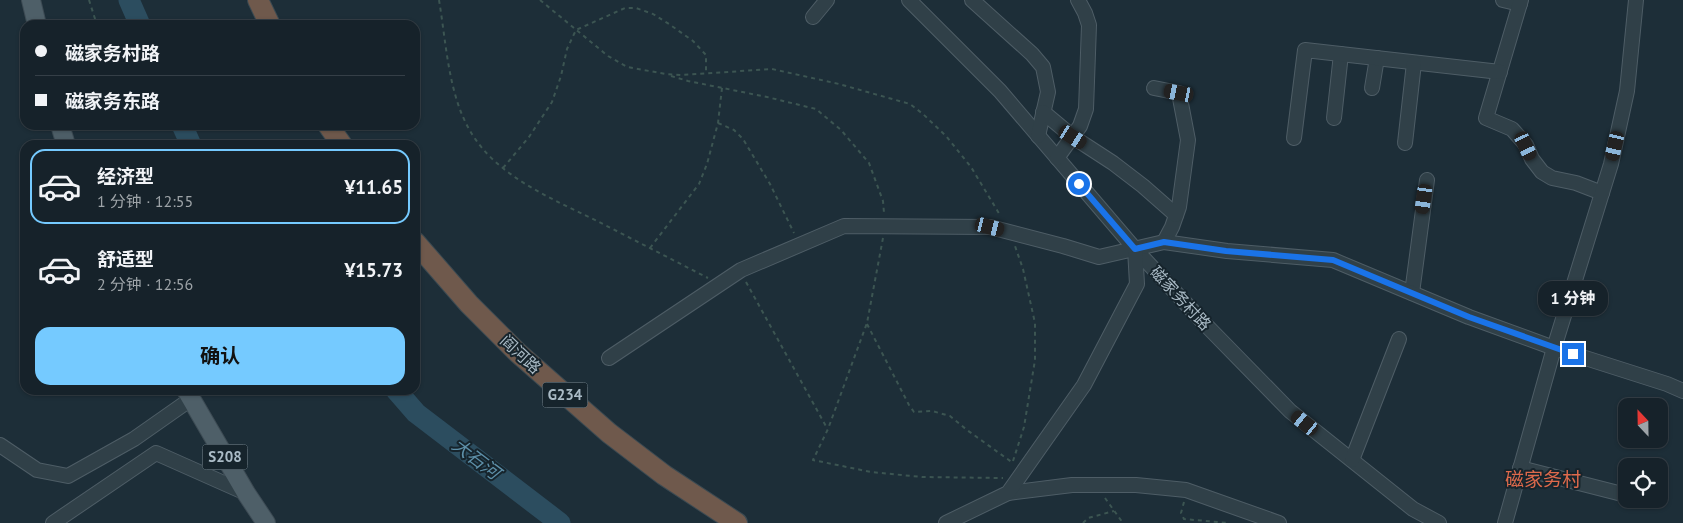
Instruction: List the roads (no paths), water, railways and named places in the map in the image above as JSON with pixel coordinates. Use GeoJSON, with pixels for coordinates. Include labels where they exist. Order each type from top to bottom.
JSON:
{"type":"FeatureCollection","features":[{"type":"Feature","properties":{"kind":"highway"},"geometry":{"type":"LineString","coordinates":[[258,0],[268,20]]}},
{"type":"Feature","properties":{"kind":"highway","name":"阎河路"},"geometry":{"type":"LineString","coordinates":[[420,248],[469,304],[518,353],[602,427],[664,475],[737,523]]}},
{"type":"Feature","properties":{"kind":"main road"},"geometry":{"type":"LineString","coordinates":[[31,0],[36,20]]}},
{"type":"Feature","properties":{"kind":"main road","name":"S208"},"geometry":{"type":"LineString","coordinates":[[188,395],[266,523]]}},
{"type":"Feature","properties":{"kind":"street"},"geometry":{"type":"LineString","coordinates":[[813,17],[827,0]]}},
{"type":"Feature","properties":{"kind":"street","name":"磁家务村路"},"geometry":{"type":"LineString","coordinates":[[909,0],[1000,91],[1135,249],[1202,322],[1290,411],[1413,509],[1439,523]]}},
{"type":"Feature","properties":{"kind":"street"},"geometry":{"type":"LineString","coordinates":[[972,0],[1032,54],[1043,67],[1048,92],[1038,136]]}},
{"type":"Feature","properties":{"kind":"street"},"geometry":{"type":"LineString","coordinates":[[1057,158],[1080,126],[1086,109],[1089,25],[1078,0]]}},
{"type":"Feature","properties":{"kind":"street"},"geometry":{"type":"LineString","coordinates":[[1503,0],[1520,2],[1486,118],[1512,129],[1526,146],[1542,172],[1552,178],[1576,183],[1602,193]]}},
{"type":"Feature","properties":{"kind":"street"},"geometry":{"type":"LineString","coordinates":[[1505,523],[1554,348],[1611,164],[1627,91],[1633,15],[1636,0]]}},
{"type":"Feature","properties":{"kind":"street"},"geometry":{"type":"LineString","coordinates":[[1294,138],[1305,50],[1500,72]]}},
{"type":"Feature","properties":{"kind":"street"},"geometry":{"type":"LineString","coordinates":[[1334,118],[1341,54]]}},
{"type":"Feature","properties":{"kind":"street"},"geometry":{"type":"LineString","coordinates":[[1372,88],[1377,58]]}},
{"type":"Feature","properties":{"kind":"street"},"geometry":{"type":"LineString","coordinates":[[1405,143],[1414,63]]}},
{"type":"Feature","properties":{"kind":"street"},"geometry":{"type":"LineString","coordinates":[[1154,88],[1179,93],[1188,140],[1178,207],[1172,227],[1164,242]]}},
{"type":"Feature","properties":{"kind":"street"},"geometry":{"type":"LineString","coordinates":[[1043,112],[1073,137],[1114,163],[1176,215]]}},
{"type":"Feature","properties":{"kind":"street"},"geometry":{"type":"LineString","coordinates":[[1412,293],[1427,180]]}},
{"type":"Feature","properties":{"kind":"street"},"geometry":{"type":"LineString","coordinates":[[609,358],[741,270],[844,226],[990,227],[1099,257],[1164,242],[1226,251],[1333,260],[1469,317],[1554,348],[1667,384],[1683,391]]}},
{"type":"Feature","properties":{"kind":"street"},"geometry":{"type":"LineString","coordinates":[[1008,493],[1084,385],[1137,284],[1135,249]]}},
{"type":"Feature","properties":{"kind":"street"},"geometry":{"type":"LineString","coordinates":[[1352,460],[1399,339]]}},
{"type":"Feature","properties":{"kind":"street"},"geometry":{"type":"LineString","coordinates":[[0,445],[37,470],[68,476],[134,439],[188,395]]}},
{"type":"Feature","properties":{"kind":"street"},"geometry":{"type":"LineString","coordinates":[[0,433],[12,454]]}},
{"type":"Feature","properties":{"kind":"street"},"geometry":{"type":"LineString","coordinates":[[53,523],[156,454],[246,493]]}},
{"type":"Feature","properties":{"kind":"street"},"geometry":{"type":"LineString","coordinates":[[1520,468],[1618,494]]}},
{"type":"Feature","properties":{"kind":"street"},"geometry":{"type":"LineString","coordinates":[[946,523],[1008,493],[1072,485],[1136,485],[1186,490],[1279,523]]}},
{"type":"Feature","properties":{"kind":"waterway","name":"大石河"},"geometry":{"type":"LineString","coordinates":[[129,0],[138,20]]}},
{"type":"Feature","properties":{"kind":"waterway","name":"大石河"},"geometry":{"type":"LineString","coordinates":[[184,130],[189,140]]}},
{"type":"Feature","properties":{"kind":"waterway","name":"大石河"},"geometry":{"type":"LineString","coordinates":[[400,395],[416,413],[560,523]]}},
{"type":"Feature","properties":{"kind":"district","name":"磁家务村"},"geometry":{"type":"Point","coordinates":[1543,479]}}]}
